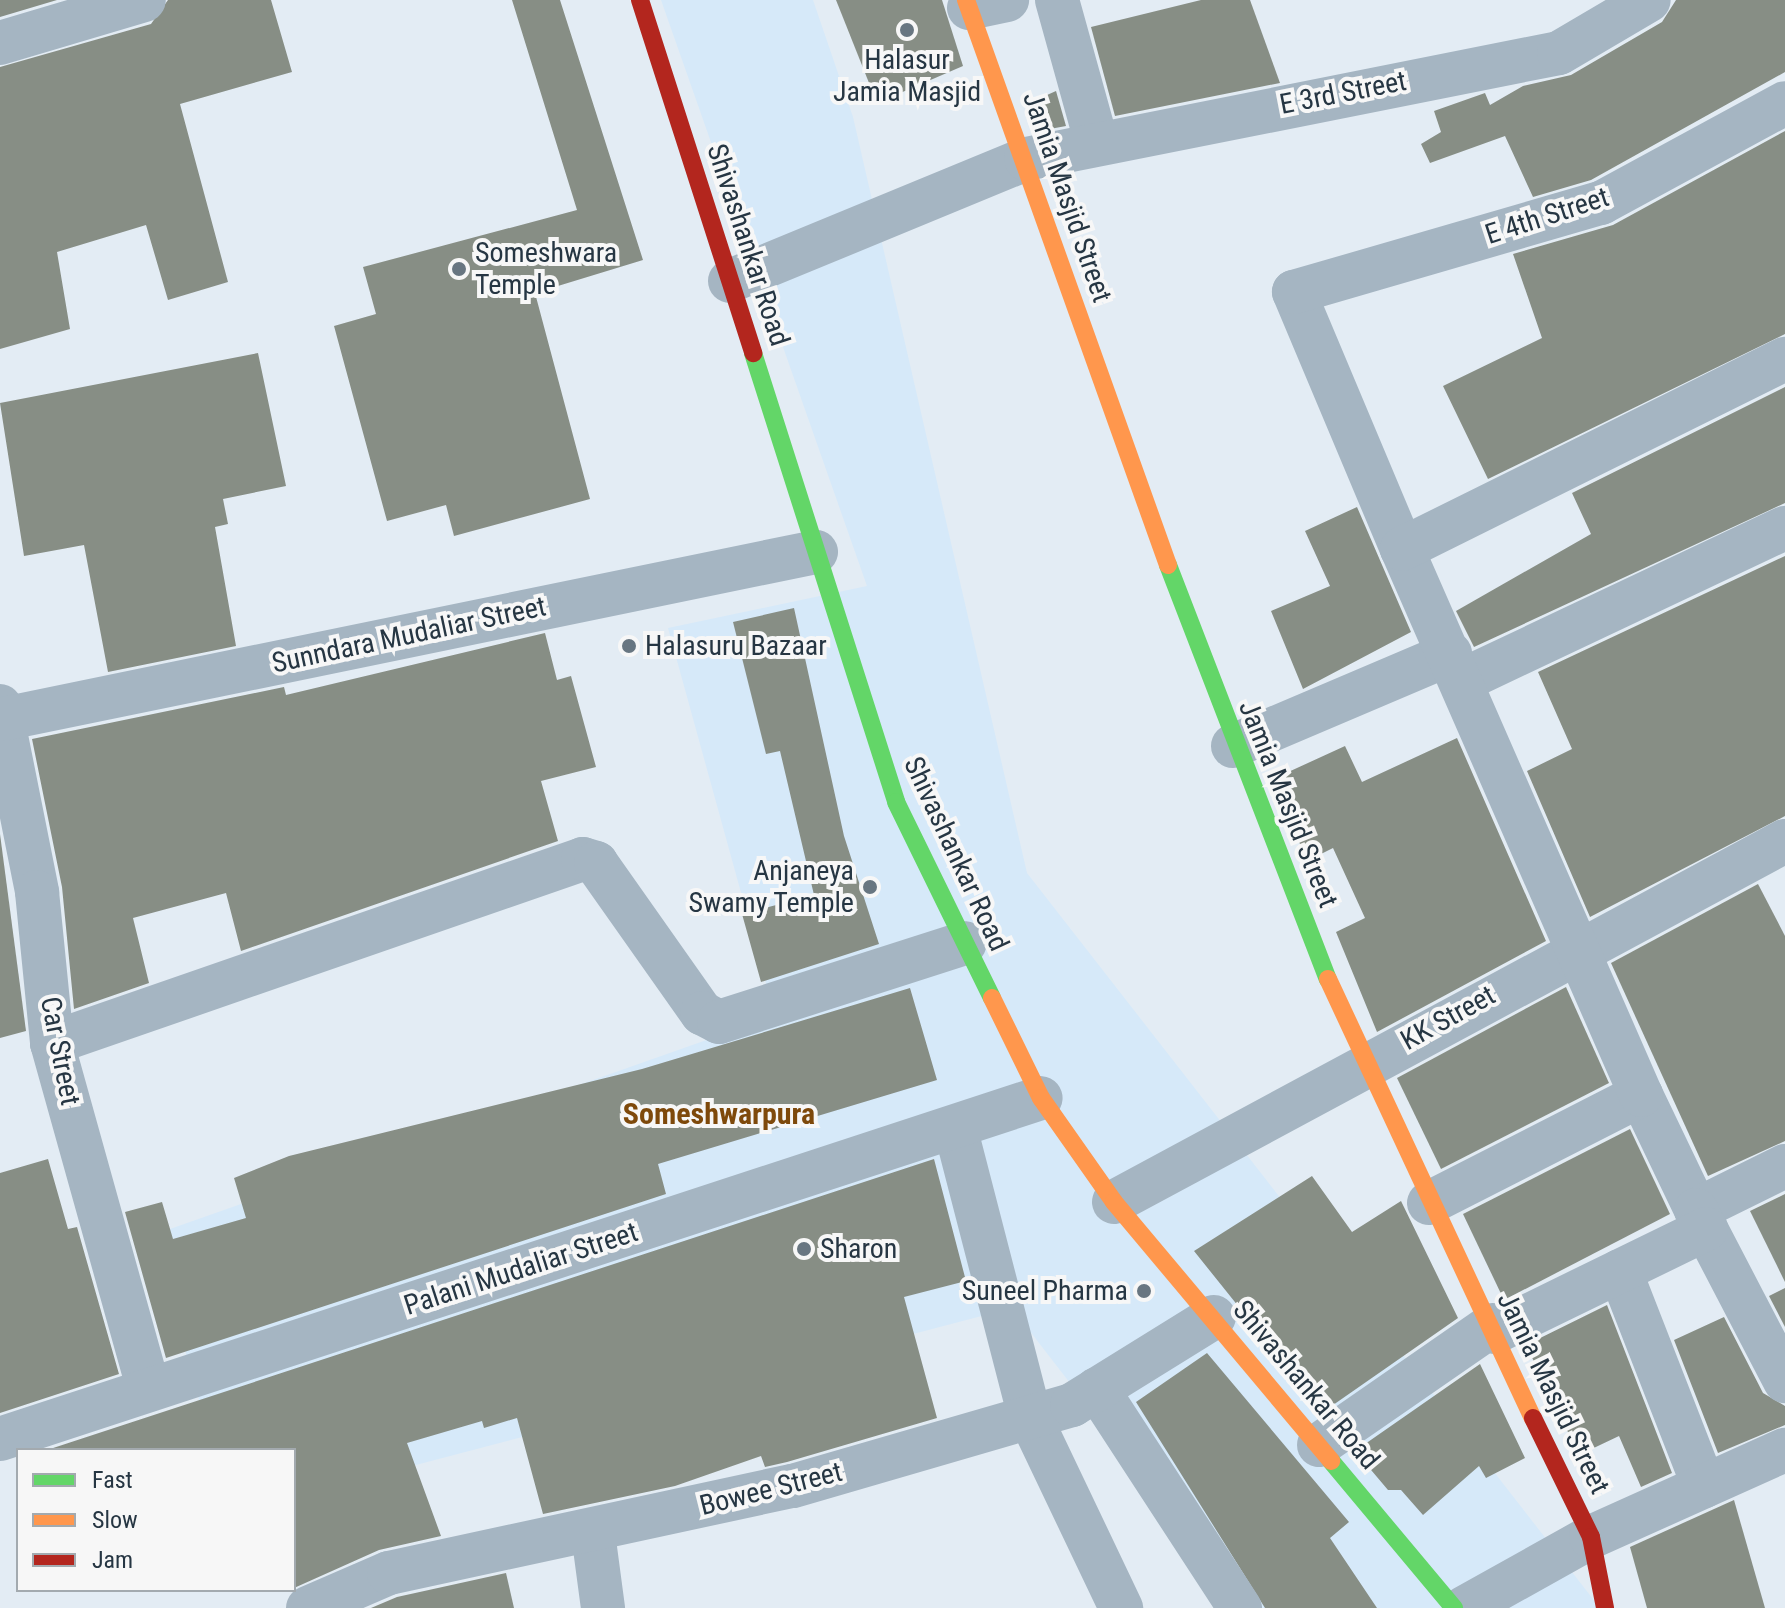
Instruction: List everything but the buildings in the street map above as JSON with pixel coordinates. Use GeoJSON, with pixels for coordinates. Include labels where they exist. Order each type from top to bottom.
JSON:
{"type":"FeatureCollection","features":[{"type":"Feature","properties":{"kind":"street"},"geometry":{"type":"LineString","coordinates":[[0,43],[144,0]]}},
{"type":"Feature","properties":{"kind":"street","name":"Shivashankar Road"},"geometry":{"type":"LineString","coordinates":[[640,0],[896,802],[1041,1098],[1114,1202],[1214,1317],[1454,1608]]}},
{"type":"Feature","properties":{"kind":"street"},"geometry":{"type":"LineString","coordinates":[[1057,0],[1097,144]]}},
{"type":"Feature","properties":{"kind":"street","name":"E 3rd Street"},"geometry":{"type":"LineString","coordinates":[[730,281],[1026,159],[1559,53],[1649,0]]}},
{"type":"Feature","properties":{"kind":"street","name":"Jamia Masjid Street"},"geometry":{"type":"LineString","coordinates":[[981,3],[1026,159],[1233,746],[1363,1065],[1591,1537],[1605,1608]]}},
{"type":"Feature","properties":{"kind":"street","name":"E 4th Street"},"geometry":{"type":"LineString","coordinates":[[1402,549],[1294,292],[1601,203],[1785,103]]}},
{"type":"Feature","properties":{"kind":"street"},"geometry":{"type":"LineString","coordinates":[[1785,359],[1402,549],[1456,667],[1573,949],[1641,1095],[1785,1381]]}},
{"type":"Feature","properties":{"kind":"street"},"geometry":{"type":"LineString","coordinates":[[1233,746],[1456,667],[1785,528]]}},
{"type":"Feature","properties":{"kind":"street","name":"Sunndara Mudaliar Street"},"geometry":{"type":"LineString","coordinates":[[1,712],[816,552]]}},
{"type":"Feature","properties":{"kind":"street","name":"Car Street"},"geometry":{"type":"LineString","coordinates":[[1,712],[18,898],[52,1043],[149,1390]]}},
{"type":"Feature","properties":{"kind":"street","name":"KK Street"},"geometry":{"type":"LineString","coordinates":[[1114,1202],[1573,949],[1785,841]]}},
{"type":"Feature","properties":{"kind":"street"},"geometry":{"type":"LineString","coordinates":[[52,1043],[583,859],[596,863],[702,1013],[719,1022],[965,943]]}},
{"type":"Feature","properties":{"kind":"street"},"geometry":{"type":"LineString","coordinates":[[1429,1203],[1641,1095]]}},
{"type":"Feature","properties":{"kind":"street","name":"Palani Mudaliar Street"},"geometry":{"type":"LineString","coordinates":[[0,1439],[1041,1098]]}},
{"type":"Feature","properties":{"kind":"street"},"geometry":{"type":"LineString","coordinates":[[955,1127],[1030,1417],[1121,1608]]}},
{"type":"Feature","properties":{"kind":"street"},"geometry":{"type":"LineString","coordinates":[[1319,1445],[1493,1329],[1709,1233],[1785,1166]]}},
{"type":"Feature","properties":{"kind":"street"},"geometry":{"type":"LineString","coordinates":[[1620,1271],[1704,1486]]}},
{"type":"Feature","properties":{"kind":"street","name":"Bowee Street"},"geometry":{"type":"LineString","coordinates":[[308,1608],[389,1573],[593,1533],[793,1486],[1030,1417],[1097,1389],[1214,1317]]}},
{"type":"Feature","properties":{"kind":"street"},"geometry":{"type":"LineString","coordinates":[[1097,1389],[1240,1608]]}},
{"type":"Feature","properties":{"kind":"street"},"geometry":{"type":"LineString","coordinates":[[1464,1608],[1591,1537],[1785,1450]]}},
{"type":"Feature","properties":{"kind":"street"},"geometry":{"type":"LineString","coordinates":[[593,1533],[603,1608]]}},
{"type":"Feature","properties":{"kind":"shaded area"},"geometry":{"type":"Polygon","coordinates":[[[661,0],[813,0],[853,117],[1027,873],[1600,1608],[1244,1608],[1012,1308],[296,1496],[296,1448],[212,1448],[153,1235],[775,1016],[668,628],[867,586],[661,0]]]}},
{"type":"Feature","properties":{"kind":"traffic: fast"},"geometry":{"type":"LineString","coordinates":[[753,353],[896,802],[992,998]]}},
{"type":"Feature","properties":{"kind":"traffic: fast"},"geometry":{"type":"LineString","coordinates":[[1168,565],[1328,979]]}},
{"type":"Feature","properties":{"kind":"traffic: fast"},"geometry":{"type":"LineString","coordinates":[[1331,1461],[1454,1608]]}},
{"type":"Feature","properties":{"kind":"traffic: slow"},"geometry":{"type":"LineString","coordinates":[[966,0],[1168,565]]}},
{"type":"Feature","properties":{"kind":"traffic: slow"},"geometry":{"type":"LineString","coordinates":[[1328,979],[1533,1418]]}},
{"type":"Feature","properties":{"kind":"traffic: slow"},"geometry":{"type":"LineString","coordinates":[[992,998],[1041,1098],[1114,1202],[1331,1461]]}},
{"type":"Feature","properties":{"kind":"traffic: jam"},"geometry":{"type":"LineString","coordinates":[[640,0],[753,353]]}},
{"type":"Feature","properties":{"kind":"traffic: jam"},"geometry":{"type":"LineString","coordinates":[[1533,1418],[1591,1537],[1605,1608]]}},
{"type":"Feature","properties":{"kind":"place","name":"Halasur Jamia Masjid"},"geometry":{"type":"Point","coordinates":[907,30]}},
{"type":"Feature","properties":{"kind":"place","name":"Someshwara Temple"},"geometry":{"type":"Point","coordinates":[459,269]}},
{"type":"Feature","properties":{"kind":"place","name":"Halasuru Bazaar"},"geometry":{"type":"Point","coordinates":[629,646]}},
{"type":"Feature","properties":{"kind":"place","name":"Anjaneya Swamy Temple"},"geometry":{"type":"Point","coordinates":[870,887]}},
{"type":"Feature","properties":{"kind":"place","name":"Sharon"},"geometry":{"type":"Point","coordinates":[804,1249]}},
{"type":"Feature","properties":{"kind":"place","name":"Suneel Pharma"},"geometry":{"type":"Point","coordinates":[1144,1291]}},
{"type":"Feature","properties":{"kind":"district","name":"Someshwarpura"},"geometry":{"type":"Point","coordinates":[719,1114]}}]}
